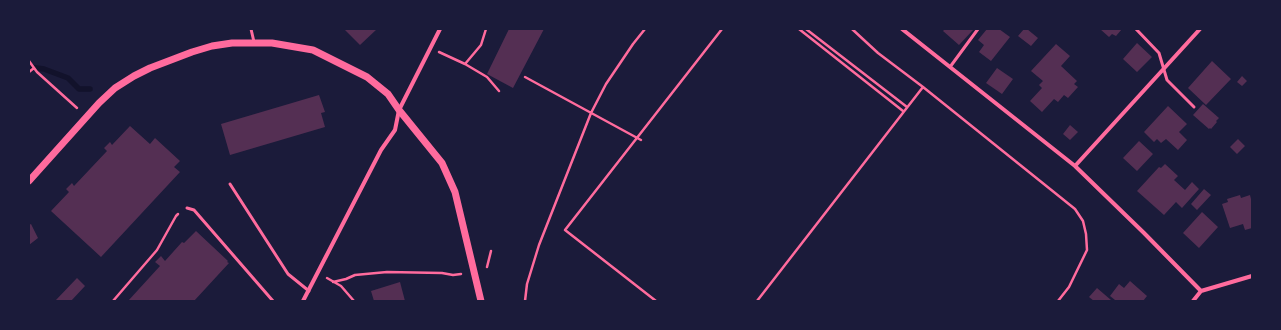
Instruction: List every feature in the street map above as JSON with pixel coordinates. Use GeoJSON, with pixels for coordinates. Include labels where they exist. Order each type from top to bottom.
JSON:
{"type":"FeatureCollection","features":[{"type":"Feature","properties":{"kind":"street"},"geometry":{"type":"LineString","coordinates":[[304,301],[381,150],[395,130],[400,110],[440,29]]}},
{"type":"Feature","properties":{"kind":"street"},"geometry":{"type":"LineString","coordinates":[[902,29],[1075,166],[1201,291]]}},
{"type":"Feature","properties":{"kind":"street"},"geometry":{"type":"LineString","coordinates":[[1075,166],[1200,29]]}},
{"type":"Feature","properties":{"kind":"street"},"geometry":{"type":"LineString","coordinates":[[29,181],[115,88],[150,68],[192,52],[212,46],[232,43],[272,43],[312,50],[367,77],[388,94],[442,163],[455,192],[481,301]]}},
{"type":"Feature","properties":{"kind":"street"},"geometry":{"type":"LineString","coordinates":[[1193,301],[1201,291],[1252,276]]}},
{"type":"Feature","properties":{"kind":"lane"},"geometry":{"type":"LineString","coordinates":[[251,29],[254,42]]}},
{"type":"Feature","properties":{"kind":"lane"},"geometry":{"type":"LineString","coordinates":[[950,66],[978,29]]}},
{"type":"Feature","properties":{"kind":"lane"},"geometry":{"type":"LineString","coordinates":[[1136,29],[1159,53],[1163,69],[1168,80],[1194,107]]}},
{"type":"Feature","properties":{"kind":"lane"},"geometry":{"type":"LineString","coordinates":[[230,184],[288,274],[309,291]]}},
{"type":"Feature","properties":{"kind":"lane"},"geometry":{"type":"LineString","coordinates":[[187,208],[194,210],[274,301]]}},
{"type":"Feature","properties":{"kind":"path"},"geometry":{"type":"LineString","coordinates":[[465,64],[482,45],[486,29]]}},
{"type":"Feature","properties":{"kind":"path"},"geometry":{"type":"LineString","coordinates":[[525,301],[527,284],[539,245],[591,113],[606,84],[645,29]]}},
{"type":"Feature","properties":{"kind":"path"},"geometry":{"type":"LineString","coordinates":[[656,301],[565,230],[722,29]]}},
{"type":"Feature","properties":{"kind":"path"},"geometry":{"type":"LineString","coordinates":[[799,29],[904,111]]}},
{"type":"Feature","properties":{"kind":"path"},"geometry":{"type":"LineString","coordinates":[[806,29],[907,107]]}},
{"type":"Feature","properties":{"kind":"path"},"geometry":{"type":"LineString","coordinates":[[852,29],[878,53],[1075,209],[1083,221],[1087,250],[1069,287],[1058,301]]}},
{"type":"Feature","properties":{"kind":"path"},"geometry":{"type":"LineString","coordinates":[[430,47],[465,64],[487,77],[498,91]]}},
{"type":"Feature","properties":{"kind":"path"},"geometry":{"type":"LineString","coordinates":[[29,61],[37,72],[76,108]]}},
{"type":"Feature","properties":{"kind":"path"},"geometry":{"type":"LineString","coordinates":[[29,72],[34,68]]}},
{"type":"Feature","properties":{"kind":"path"},"geometry":{"type":"LineString","coordinates":[[525,77],[641,140]]}},
{"type":"Feature","properties":{"kind":"path"},"geometry":{"type":"LineString","coordinates":[[757,301],[922,87]]}},
{"type":"Feature","properties":{"kind":"path"},"geometry":{"type":"LineString","coordinates":[[113,301],[157,250],[176,216],[187,208]]}},
{"type":"Feature","properties":{"kind":"path"},"geometry":{"type":"LineString","coordinates":[[487,267],[491,251]]}},
{"type":"Feature","properties":{"kind":"path"},"geometry":{"type":"LineString","coordinates":[[318,272],[341,286],[354,301]]}},
{"type":"Feature","properties":{"kind":"path"},"geometry":{"type":"LineString","coordinates":[[333,282],[355,275],[387,272],[442,273],[453,276],[461,274]]}},
{"type":"Feature","properties":{"kind":"building"},"geometry":{"type":"Polygon","coordinates":[[[344,29],[377,29],[360,45],[344,29]]]}},
{"type":"Feature","properties":{"kind":"building"},"geometry":{"type":"Polygon","coordinates":[[[509,29],[544,29],[513,88],[487,74],[509,29]]]}},
{"type":"Feature","properties":{"kind":"building"},"geometry":{"type":"Polygon","coordinates":[[[945,29],[974,29],[959,45],[943,31],[945,29]]]}},
{"type":"Feature","properties":{"kind":"building"},"geometry":{"type":"Polygon","coordinates":[[[987,29],[999,29],[1010,37],[991,61],[979,52],[984,45],[978,40],[987,29]]]}},
{"type":"Feature","properties":{"kind":"building"},"geometry":{"type":"Polygon","coordinates":[[[1024,29],[1027,29],[1038,38],[1031,46],[1018,36],[1024,29]]]}},
{"type":"Feature","properties":{"kind":"building"},"geometry":{"type":"Polygon","coordinates":[[[1100,29],[1122,29],[1116,36],[1112,34],[1109,37],[1100,29]]]}},
{"type":"Feature","properties":{"kind":"building"},"geometry":{"type":"Polygon","coordinates":[[[1137,43],[1152,57],[1137,72],[1123,59],[1137,43]]]}},
{"type":"Feature","properties":{"kind":"building"},"geometry":{"type":"Polygon","coordinates":[[[1056,44],[1070,56],[1061,66],[1077,81],[1074,84],[1078,87],[1068,98],[1064,95],[1058,102],[1054,99],[1042,112],[1030,101],[1042,88],[1039,85],[1043,81],[1031,71],[1056,44]]]}},
{"type":"Feature","properties":{"kind":"building"},"geometry":{"type":"Polygon","coordinates":[[[1212,61],[1231,79],[1206,105],[1188,88],[1212,61]]]}},
{"type":"Feature","properties":{"kind":"building"},"geometry":{"type":"Polygon","coordinates":[[[997,68],[1013,79],[1002,94],[986,83],[997,68]]]}},
{"type":"Feature","properties":{"kind":"building"},"geometry":{"type":"Polygon","coordinates":[[[1242,76],[1247,81],[1242,86],[1237,82],[1242,76]]]}},
{"type":"Feature","properties":{"kind":"building"},"geometry":{"type":"Polygon","coordinates":[[[319,95],[325,112],[321,113],[325,127],[230,155],[221,124],[319,95]]]}},
{"type":"Feature","properties":{"kind":"building"},"geometry":{"type":"Polygon","coordinates":[[[1203,104],[1219,118],[1211,129],[1209,129],[1193,115],[1203,104]]]}},
{"type":"Feature","properties":{"kind":"building"},"geometry":{"type":"Polygon","coordinates":[[[1168,106],[1187,124],[1179,132],[1187,140],[1178,150],[1166,139],[1161,143],[1157,139],[1154,142],[1144,132],[1168,106]]]}},
{"type":"Feature","properties":{"kind":"building"},"geometry":{"type":"Polygon","coordinates":[[[1070,125],[1078,132],[1070,140],[1063,134],[1070,125]]]}},
{"type":"Feature","properties":{"kind":"building"},"geometry":{"type":"Polygon","coordinates":[[[130,126],[150,144],[155,138],[180,161],[174,167],[180,172],[101,257],[51,211],[69,192],[66,189],[72,183],[74,186],[107,151],[104,148],[110,142],[112,145],[130,126]]]}},
{"type":"Feature","properties":{"kind":"building"},"geometry":{"type":"Polygon","coordinates":[[[1238,139],[1245,146],[1237,154],[1230,147],[1238,139]]]}},
{"type":"Feature","properties":{"kind":"building"},"geometry":{"type":"Polygon","coordinates":[[[1139,141],[1153,154],[1137,171],[1123,158],[1139,141]]]}},
{"type":"Feature","properties":{"kind":"building"},"geometry":{"type":"Polygon","coordinates":[[[1165,164],[1178,176],[1174,180],[1185,190],[1192,182],[1199,189],[1182,208],[1176,202],[1164,215],[1137,191],[1159,167],[1161,168],[1165,164]]]}},
{"type":"Feature","properties":{"kind":"building"},"geometry":{"type":"Polygon","coordinates":[[[1204,189],[1211,195],[1197,210],[1191,204],[1204,189]]]}},
{"type":"Feature","properties":{"kind":"building"},"geometry":{"type":"Polygon","coordinates":[[[1240,195],[1241,198],[1250,195],[1252,203],[1252,228],[1245,230],[1243,224],[1230,228],[1222,204],[1228,202],[1227,199],[1240,195]]]}},
{"type":"Feature","properties":{"kind":"building"},"geometry":{"type":"Polygon","coordinates":[[[1202,212],[1218,227],[1199,248],[1183,233],[1202,212]]]}},
{"type":"Feature","properties":{"kind":"building"},"geometry":{"type":"Polygon","coordinates":[[[31,224],[38,238],[29,245],[29,225],[31,224]]]}},
{"type":"Feature","properties":{"kind":"building"},"geometry":{"type":"Polygon","coordinates":[[[196,231],[229,263],[194,301],[128,301],[160,266],[155,262],[161,256],[165,261],[182,242],[184,243],[196,231]]]}},
{"type":"Feature","properties":{"kind":"building"},"geometry":{"type":"Polygon","coordinates":[[[77,278],[85,286],[71,301],[55,301],[77,278]]]}},
{"type":"Feature","properties":{"kind":"building"},"geometry":{"type":"Polygon","coordinates":[[[1130,281],[1147,296],[1143,301],[1114,301],[1115,300],[1110,296],[1119,284],[1124,288],[1130,281]]]}},
{"type":"Feature","properties":{"kind":"building"},"geometry":{"type":"Polygon","coordinates":[[[400,282],[405,301],[374,301],[371,291],[400,282]]]}},
{"type":"Feature","properties":{"kind":"building"},"geometry":{"type":"Polygon","coordinates":[[[1097,288],[1111,300],[1094,301],[1089,297],[1097,288]]]}},
{"type":"Feature","properties":{"kind":"waterway"},"geometry":{"type":"LineString","coordinates":[[29,67],[44,69],[68,78],[79,89],[90,89]]}}]}
